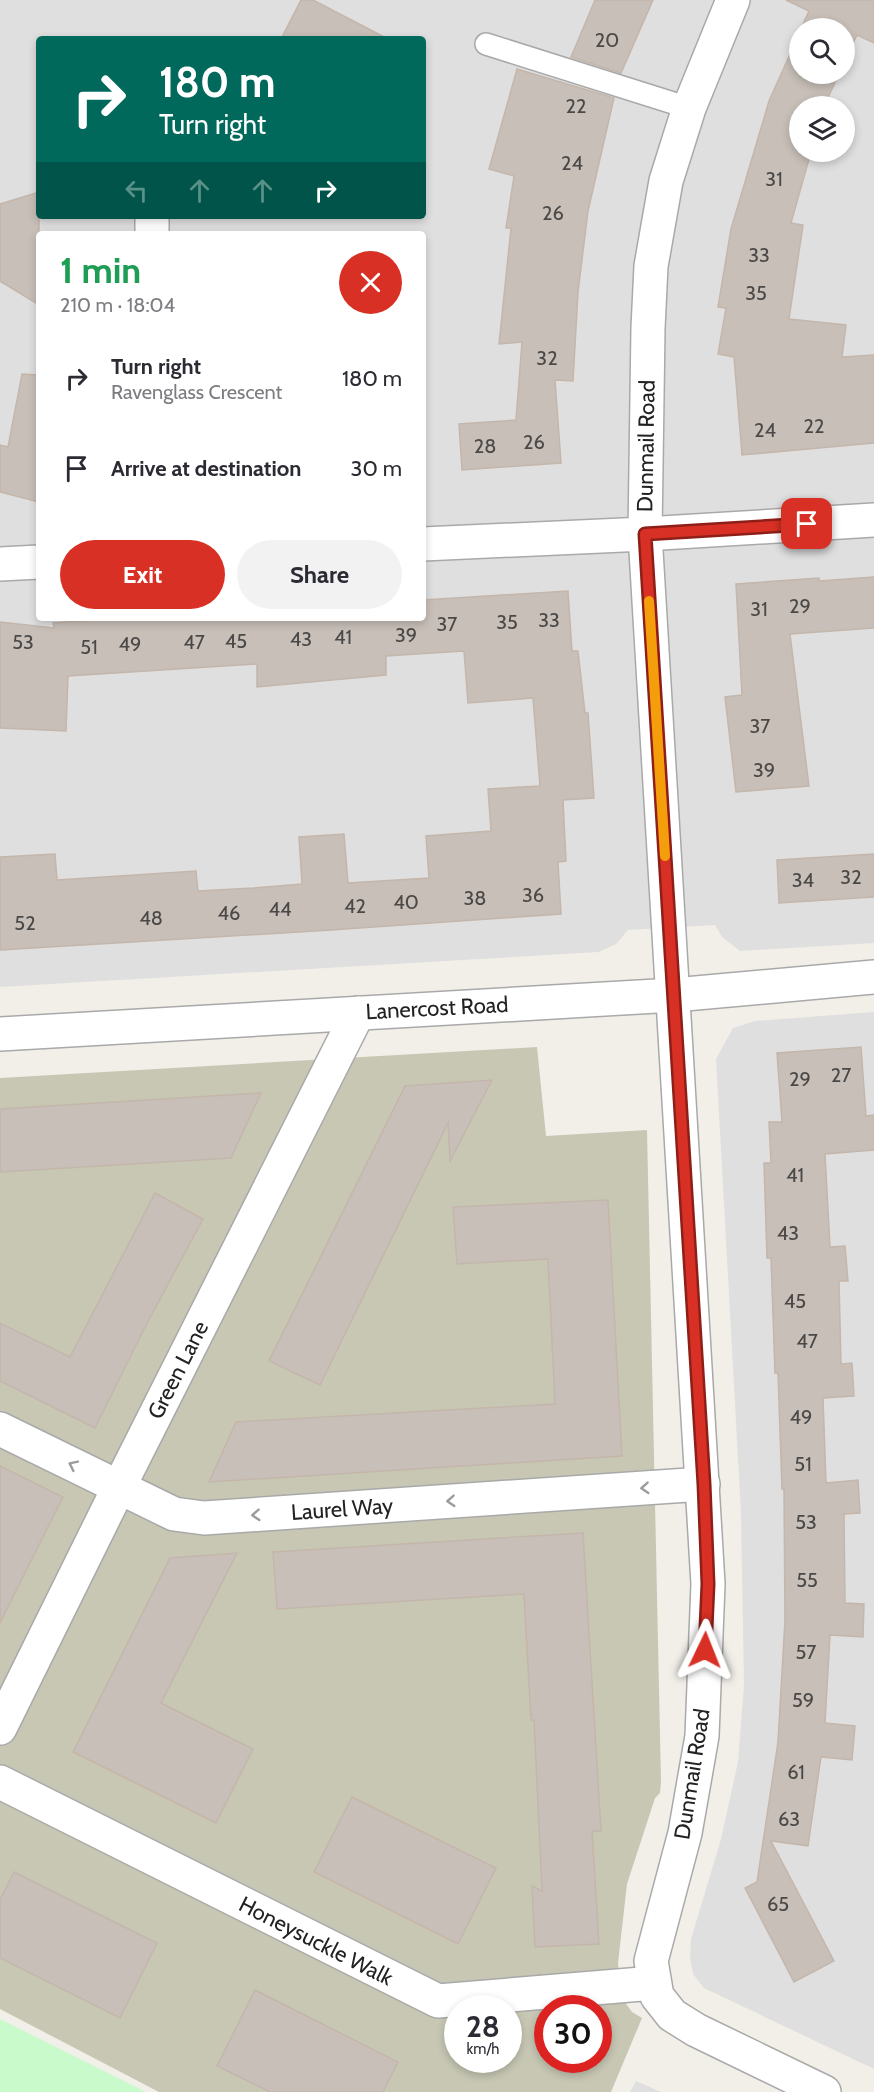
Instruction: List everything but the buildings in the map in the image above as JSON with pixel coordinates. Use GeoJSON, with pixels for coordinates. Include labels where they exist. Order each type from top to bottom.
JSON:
{"type":"FeatureCollection","features":[{"type":"Feature","properties":{"kind":"street","name":"Dunmail Road"},"geometry":{"type":"LineString","coordinates":[[733,0],[689,108],[666,181],[651,266],[648,328],[645,534],[704,1484],[708,1584],[702,1736],[685,1833],[651,1961],[657,1996],[672,2015],[696,2030],[824,2092]]}},
{"type":"Feature","properties":{"kind":"street"},"geometry":{"type":"LineString","coordinates":[[426,544],[874,520]]}},
{"type":"Feature","properties":{"kind":"street"},"geometry":{"type":"LineString","coordinates":[[0,564],[36,562]]}},
{"type":"Feature","properties":{"kind":"street","name":"Lanercost Road"},"geometry":{"type":"LineString","coordinates":[[0,1034],[674,995],[874,977]]}},
{"type":"Feature","properties":{"kind":"street","name":"Green Lane"},"geometry":{"type":"LineString","coordinates":[[0,1728],[358,1013]]}},
{"type":"Feature","properties":{"kind":"street","name":"Laurel Way"},"geometry":{"type":"LineString","coordinates":[[0,1429],[174,1514],[204,1518],[704,1484]]}},
{"type":"Feature","properties":{"kind":"street","name":"Honeysuckle Walk"},"geometry":{"type":"LineString","coordinates":[[0,1782],[438,2001],[654,1983]]}},
{"type":"Feature","properties":{"kind":"lane"},"geometry":{"type":"LineString","coordinates":[[486,44],[689,108]]}},
{"type":"Feature","properties":{"kind":"shaded area"},"geometry":{"type":"Polygon","coordinates":[[[0,0],[874,0],[874,943],[740,951],[722,937],[715,925],[628,930],[616,944],[599,952],[0,987],[0,0]]]}},
{"type":"Feature","properties":{"kind":"shaded area"},"geometry":{"type":"Polygon","coordinates":[[[874,1012],[874,2069],[704,1988],[693,1974],[690,1957],[691,1939],[721,1839],[738,1762],[744,1685],[741,1513],[716,1059],[733,1028],[755,1021],[874,1012]]]}},
{"type":"Feature","properties":{"kind":"shaded area"},"geometry":{"type":"Polygon","coordinates":[[[537,1047],[546,1136],[647,1130],[661,1782],[660,1793],[655,1798],[627,1884],[618,1963],[620,1988],[624,2001],[632,2012],[642,2018],[611,2092],[159,2092],[0,2009],[0,1078],[537,1047]]]}},
{"type":"Feature","properties":{"kind":"shaded area"},"geometry":{"type":"Polygon","coordinates":[[[636,2081],[661,2092],[630,2092],[636,2081]]]}},
{"type":"Feature","properties":{"kind":"green space"},"geometry":{"type":"Polygon","coordinates":[[[0,2019],[146,2092],[0,2092],[0,2019]]]}},
{"type":"Feature","properties":{"kind":"slow traffic"},"geometry":{"type":"LineString","coordinates":[[649,601],[665,856]]}},
{"type":"Feature","properties":{"kind":"route"},"geometry":{"type":"LineString","coordinates":[[705,1650],[708,1584],[704,1484],[645,534],[807,524]]}}]}
